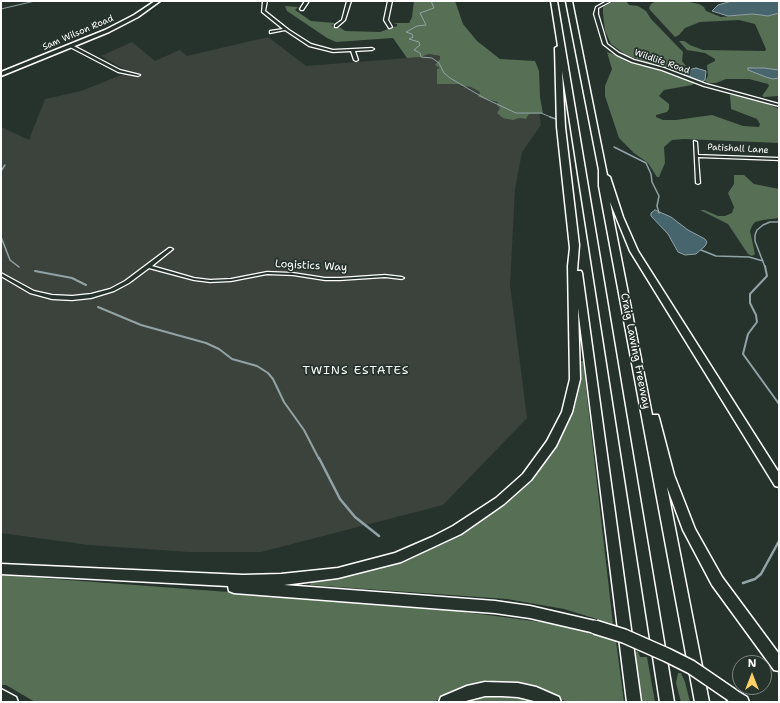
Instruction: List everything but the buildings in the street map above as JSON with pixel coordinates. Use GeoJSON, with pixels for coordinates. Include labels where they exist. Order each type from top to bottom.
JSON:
{"type":"FeatureCollection","features":[{"type":"Feature","properties":{"kind":"highway","name":"Craig Lawing Freeway"},"geometry":{"type":"LineString","coordinates":[[554,1],[667,702]]}},
{"type":"Feature","properties":{"kind":"highway","name":"Craig Lawing Freeway"},"geometry":{"type":"LineString","coordinates":[[569,1],[603,170],[603,186],[702,702]]}},
{"type":"Feature","properties":{"kind":"highway"},"geometry":{"type":"LineString","coordinates":[[558,22],[559,107],[575,245],[634,702]]}},
{"type":"Feature","properties":{"kind":"highway"},"geometry":{"type":"LineString","coordinates":[[603,170],[610,186],[619,217],[634,251],[779,483]]}},
{"type":"Feature","properties":{"kind":"highway"},"geometry":{"type":"LineString","coordinates":[[1,569],[243,581],[281,580],[338,573],[397,558],[430,544],[457,530],[500,501],[527,477],[552,443],[567,412],[575,379],[572,266],[575,245]]}},
{"type":"Feature","properties":{"kind":"highway"},"geometry":{"type":"LineString","coordinates":[[635,350],[668,475],[689,530],[717,581],[779,665]]}},
{"type":"Feature","properties":{"kind":"highway"},"geometry":{"type":"LineString","coordinates":[[1,569],[495,607],[530,612],[595,626],[624,636],[667,654],[691,667],[737,698]]}},
{"type":"Feature","properties":{"kind":"highway"},"geometry":{"type":"LineString","coordinates":[[446,702],[466,693],[485,689],[518,690],[536,694],[554,702]]}},
{"type":"Feature","properties":{"kind":"highway"},"geometry":{"type":"LineString","coordinates":[[1,696],[11,702]]}},
{"type":"Feature","properties":{"kind":"street","name":"Sam Wilson Road"},"geometry":{"type":"LineString","coordinates":[[1,74],[119,25],[158,1]]}},
{"type":"Feature","properties":{"kind":"street"},"geometry":{"type":"LineString","coordinates":[[265,1],[263,11],[304,42],[318,48],[333,51],[372,50]]}},
{"type":"Feature","properties":{"kind":"street"},"geometry":{"type":"LineString","coordinates":[[302,9],[307,1]]}},
{"type":"Feature","properties":{"kind":"street"},"geometry":{"type":"LineString","coordinates":[[336,26],[343,20],[349,1]]}},
{"type":"Feature","properties":{"kind":"street"},"geometry":{"type":"LineString","coordinates":[[390,1],[386,20],[390,26]]}},
{"type":"Feature","properties":{"kind":"street","name":"Wildlife Road"},"geometry":{"type":"LineString","coordinates":[[609,1],[597,8],[596,14],[604,44],[618,54],[633,61],[663,69],[705,85],[779,106]]}},
{"type":"Feature","properties":{"kind":"street"},"geometry":{"type":"LineString","coordinates":[[271,32],[286,29]]}},
{"type":"Feature","properties":{"kind":"street"},"geometry":{"type":"LineString","coordinates":[[71,46],[119,71],[138,75]]}},
{"type":"Feature","properties":{"kind":"street"},"geometry":{"type":"LineString","coordinates":[[353,51],[356,60]]}},
{"type":"Feature","properties":{"kind":"street"},"geometry":{"type":"LineString","coordinates":[[695,142],[698,183]]}},
{"type":"Feature","properties":{"kind":"street","name":"Patishall Lane"},"geometry":{"type":"LineString","coordinates":[[697,156],[779,159]]}},
{"type":"Feature","properties":{"kind":"street"},"geometry":{"type":"LineString","coordinates":[[1,274],[32,292],[52,297],[72,298],[91,296],[112,290],[127,282],[171,249]]}},
{"type":"Feature","properties":{"kind":"street","name":"Logistics Way"},"geometry":{"type":"LineString","coordinates":[[148,266],[194,280],[210,281],[230,280],[267,273],[293,274],[340,280],[385,276],[402,278]]}},
{"type":"Feature","properties":{"kind":"shaded area"},"geometry":{"type":"Polygon","coordinates":[[[268,37],[306,66],[421,57],[429,54],[440,56],[440,68],[437,70],[439,77],[460,84],[461,87],[471,87],[480,92],[478,97],[499,102],[519,118],[526,119],[529,114],[539,113],[541,125],[522,152],[515,189],[510,285],[527,418],[443,505],[261,552],[189,552],[89,545],[1,533],[1,127],[29,140],[45,99],[81,91],[129,72],[101,56],[132,42],[155,61],[180,50],[187,56],[268,37]]]}},
{"type":"Feature","properties":{"kind":"green space"},"geometry":{"type":"Polygon","coordinates":[[[414,1],[455,1],[463,24],[477,41],[500,59],[535,61],[539,71],[540,97],[543,114],[529,114],[526,119],[519,118],[513,120],[503,118],[497,113],[500,108],[497,105],[498,102],[478,97],[480,92],[471,87],[461,86],[460,84],[437,84],[437,69],[440,68],[435,65],[440,59],[440,56],[429,54],[421,57],[407,58],[393,38],[336,42],[327,38],[287,11],[285,6],[298,7],[295,10],[311,21],[335,23],[331,26],[341,28],[345,31],[380,32],[397,26],[397,24],[393,23],[409,23],[412,17],[414,1]]]}},
{"type":"Feature","properties":{"kind":"green space"},"geometry":{"type":"Polygon","coordinates":[[[614,1],[626,1],[629,5],[638,6],[646,11],[651,19],[683,52],[682,61],[686,66],[673,71],[626,55],[611,44],[605,31],[603,7],[614,1]]]}},
{"type":"Feature","properties":{"kind":"green space"},"geometry":{"type":"Polygon","coordinates":[[[656,1],[684,1],[699,4],[704,7],[706,11],[721,17],[753,14],[768,16],[779,13],[779,96],[762,96],[769,86],[768,84],[749,79],[726,79],[716,83],[708,83],[705,81],[708,76],[707,65],[715,61],[715,59],[705,53],[687,50],[679,41],[684,41],[703,50],[765,51],[766,49],[755,24],[739,20],[700,22],[685,28],[675,37],[650,10],[649,8],[651,4],[656,1]]]}},
{"type":"Feature","properties":{"kind":"green space"},"geometry":{"type":"Polygon","coordinates":[[[607,52],[662,70],[695,83],[692,85],[664,90],[659,96],[669,104],[669,109],[667,112],[656,115],[656,117],[663,120],[676,120],[712,115],[743,126],[759,127],[760,124],[757,119],[731,109],[730,95],[733,95],[763,102],[779,109],[779,143],[684,139],[672,140],[664,147],[665,163],[659,177],[657,177],[648,163],[634,153],[619,138],[605,96],[605,86],[612,69],[607,52]]]}},
{"type":"Feature","properties":{"kind":"green space"},"geometry":{"type":"Polygon","coordinates":[[[734,175],[744,175],[754,184],[779,189],[779,218],[755,222],[752,226],[750,231],[755,254],[752,256],[748,254],[728,224],[700,210],[704,210],[718,216],[725,216],[732,213],[734,207],[728,193],[734,184],[734,175]]]}},
{"type":"Feature","properties":{"kind":"green space"},"geometry":{"type":"Polygon","coordinates":[[[579,361],[583,361],[613,624],[564,609],[507,599],[310,585],[311,581],[393,562],[449,541],[502,506],[539,469],[562,436],[576,402],[579,361]]]}},
{"type":"Feature","properties":{"kind":"green space"},"geometry":{"type":"Polygon","coordinates":[[[1,575],[456,609],[465,612],[556,624],[586,631],[600,637],[616,641],[624,702],[567,702],[543,691],[444,696],[434,702],[35,702],[6,685],[1,685],[1,575]]]}},
{"type":"Feature","properties":{"kind":"green space"},"geometry":{"type":"Polygon","coordinates":[[[635,649],[636,652],[638,651],[640,657],[647,657],[655,702],[641,702],[634,659],[636,658],[635,649]]]}},
{"type":"Feature","properties":{"kind":"green space"},"geometry":{"type":"Polygon","coordinates":[[[678,673],[681,673],[685,682],[690,702],[681,702],[676,683],[678,673]]]}},
{"type":"Feature","properties":{"kind":"green space"},"geometry":{"type":"Polygon","coordinates":[[[498,692],[546,702],[455,702],[498,692]]]}},
{"type":"Feature","properties":{"kind":"water"},"geometry":{"type":"Polygon","coordinates":[[[732,1],[779,1],[779,13],[768,16],[753,14],[728,16],[712,11],[718,5],[732,1]]]}},
{"type":"Feature","properties":{"kind":"water"},"geometry":{"type":"Polygon","coordinates":[[[696,68],[706,71],[705,80],[701,82],[684,74],[688,70],[696,68]]]}},
{"type":"Feature","properties":{"kind":"water"},"geometry":{"type":"Polygon","coordinates":[[[748,68],[779,70],[779,78],[773,79],[766,77],[748,70],[748,68]]]}},
{"type":"Feature","properties":{"kind":"water"},"geometry":{"type":"Polygon","coordinates":[[[655,210],[671,217],[688,230],[705,239],[707,242],[705,246],[696,254],[685,255],[678,252],[668,234],[651,216],[651,213],[655,210]]]}},
{"type":"Feature","properties":{"kind":"waterway"},"geometry":{"type":"LineString","coordinates":[[1,9],[35,1]]}},
{"type":"Feature","properties":{"kind":"waterway"},"geometry":{"type":"LineString","coordinates":[[431,1],[434,8],[420,13],[426,25],[417,26],[406,32],[412,34],[413,37],[409,39],[419,42],[420,45],[414,50],[420,53],[421,57],[432,58],[439,63],[444,73],[450,78],[484,98],[516,113],[541,113],[553,118]]}},
{"type":"Feature","properties":{"kind":"waterway"},"geometry":{"type":"LineString","coordinates":[[614,147],[646,163],[651,174],[652,182],[659,196],[657,206],[659,213]]}},
{"type":"Feature","properties":{"kind":"waterway"},"geometry":{"type":"LineString","coordinates":[[1,171],[5,165]]}},
{"type":"Feature","properties":{"kind":"waterway"},"geometry":{"type":"LineString","coordinates":[[763,261],[755,241],[757,230],[770,222],[779,222]]}},
{"type":"Feature","properties":{"kind":"waterway"},"geometry":{"type":"LineString","coordinates":[[1,237],[10,260],[19,267]]}},
{"type":"Feature","properties":{"kind":"waterway"},"geometry":{"type":"LineString","coordinates":[[701,250],[716,256],[749,257],[763,261]]}},
{"type":"Feature","properties":{"kind":"waterway"},"geometry":{"type":"LineString","coordinates":[[763,261],[765,267]]}},
{"type":"Feature","properties":{"kind":"waterway"},"geometry":{"type":"LineString","coordinates":[[765,266],[767,276],[750,294],[750,303],[756,315],[757,322],[748,334],[743,354],[779,404]]}},
{"type":"Feature","properties":{"kind":"waterway"},"geometry":{"type":"LineString","coordinates":[[35,271],[72,278],[86,285]]}},
{"type":"Feature","properties":{"kind":"waterway"},"geometry":{"type":"LineString","coordinates":[[98,307],[141,325],[206,343],[219,349],[232,359],[257,366],[268,373],[273,379],[284,402],[304,430],[319,459]]}},
{"type":"Feature","properties":{"kind":"waterway"},"geometry":{"type":"LineString","coordinates":[[319,458],[340,499],[355,517],[379,536]]}},
{"type":"Feature","properties":{"kind":"waterway"},"geometry":{"type":"LineString","coordinates":[[743,583],[755,579],[761,574],[779,541]]}},
{"type":"Feature","properties":{"kind":"district","name":"TWINS ESTATES"},"geometry":{"type":"Point","coordinates":[356,371]}}]}
